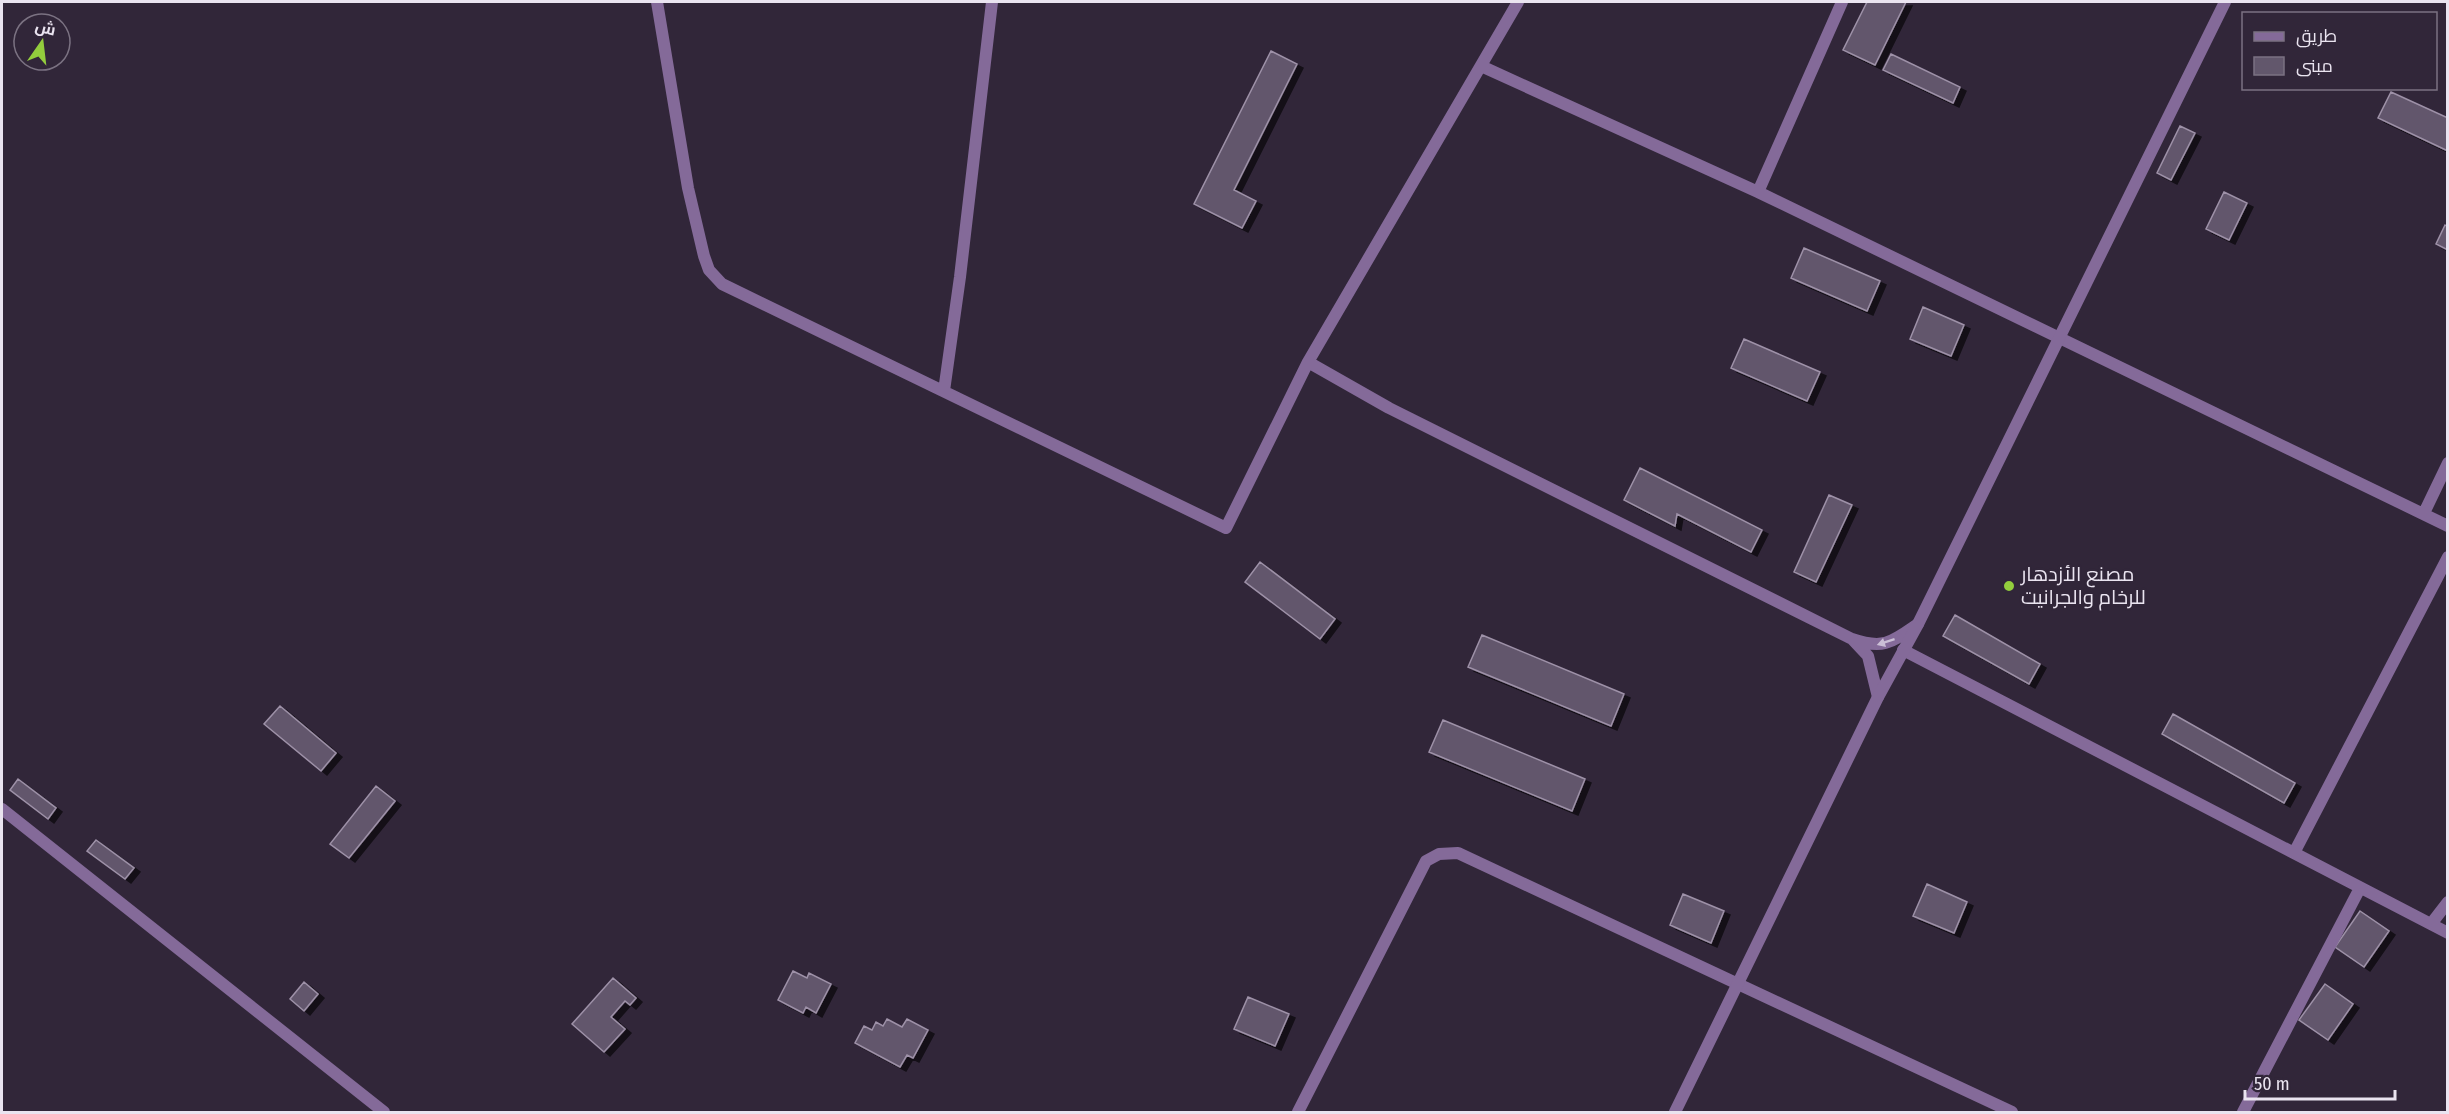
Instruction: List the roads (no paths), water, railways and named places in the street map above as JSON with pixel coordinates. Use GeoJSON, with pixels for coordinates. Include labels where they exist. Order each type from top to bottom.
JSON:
{"type":"FeatureCollection","features":[{"type":"Feature","properties":{"kind":"street"},"geometry":{"type":"LineString","coordinates":[[657,2],[688,188],[709,270],[722,284],[1226,528],[1308,362],[1518,2]]}},
{"type":"Feature","properties":{"kind":"street"},"geometry":{"type":"LineString","coordinates":[[944,391],[960,277],[992,2]]}},
{"type":"Feature","properties":{"kind":"street"},"geometry":{"type":"LineString","coordinates":[[1758,192],[1842,2]]}},
{"type":"Feature","properties":{"kind":"street"},"geometry":{"type":"LineString","coordinates":[[1675,1113],[1878,697],[1918,624],[2225,2]]}},
{"type":"Feature","properties":{"kind":"street"},"geometry":{"type":"LineString","coordinates":[[1481,66],[1758,192],[2448,526]]}},
{"type":"Feature","properties":{"kind":"street"},"geometry":{"type":"LineString","coordinates":[[1308,362],[1389,408],[1852,639],[1871,646],[1890,643],[1918,624]]}},
{"type":"Feature","properties":{"kind":"street"},"geometry":{"type":"LineString","coordinates":[[2424,513],[2448,463]]}},
{"type":"Feature","properties":{"kind":"street"},"geometry":{"type":"LineString","coordinates":[[2295,853],[2448,557]]}},
{"type":"Feature","properties":{"kind":"street"},"geometry":{"type":"LineString","coordinates":[[1852,639],[1868,656],[1878,697]]}},
{"type":"Feature","properties":{"kind":"street"},"geometry":{"type":"LineString","coordinates":[[1903,650],[2448,933]]}},
{"type":"Feature","properties":{"kind":"street"},"geometry":{"type":"LineString","coordinates":[[2,809],[384,1113]]}},
{"type":"Feature","properties":{"kind":"street"},"geometry":{"type":"LineString","coordinates":[[1298,1113],[1426,861],[1439,854],[1458,854],[1737,982],[2012,1113]]}},
{"type":"Feature","properties":{"kind":"street"},"geometry":{"type":"LineString","coordinates":[[2243,1113],[2360,888]]}},
{"type":"Feature","properties":{"kind":"street"},"geometry":{"type":"LineString","coordinates":[[2431,924],[2448,902]]}},
{"type":"Feature","properties":{"kind":"place","name":"مصنع الأزدهار للرخام والجرانيت"},"geometry":{"type":"Point","coordinates":[2009,586]}}]}
